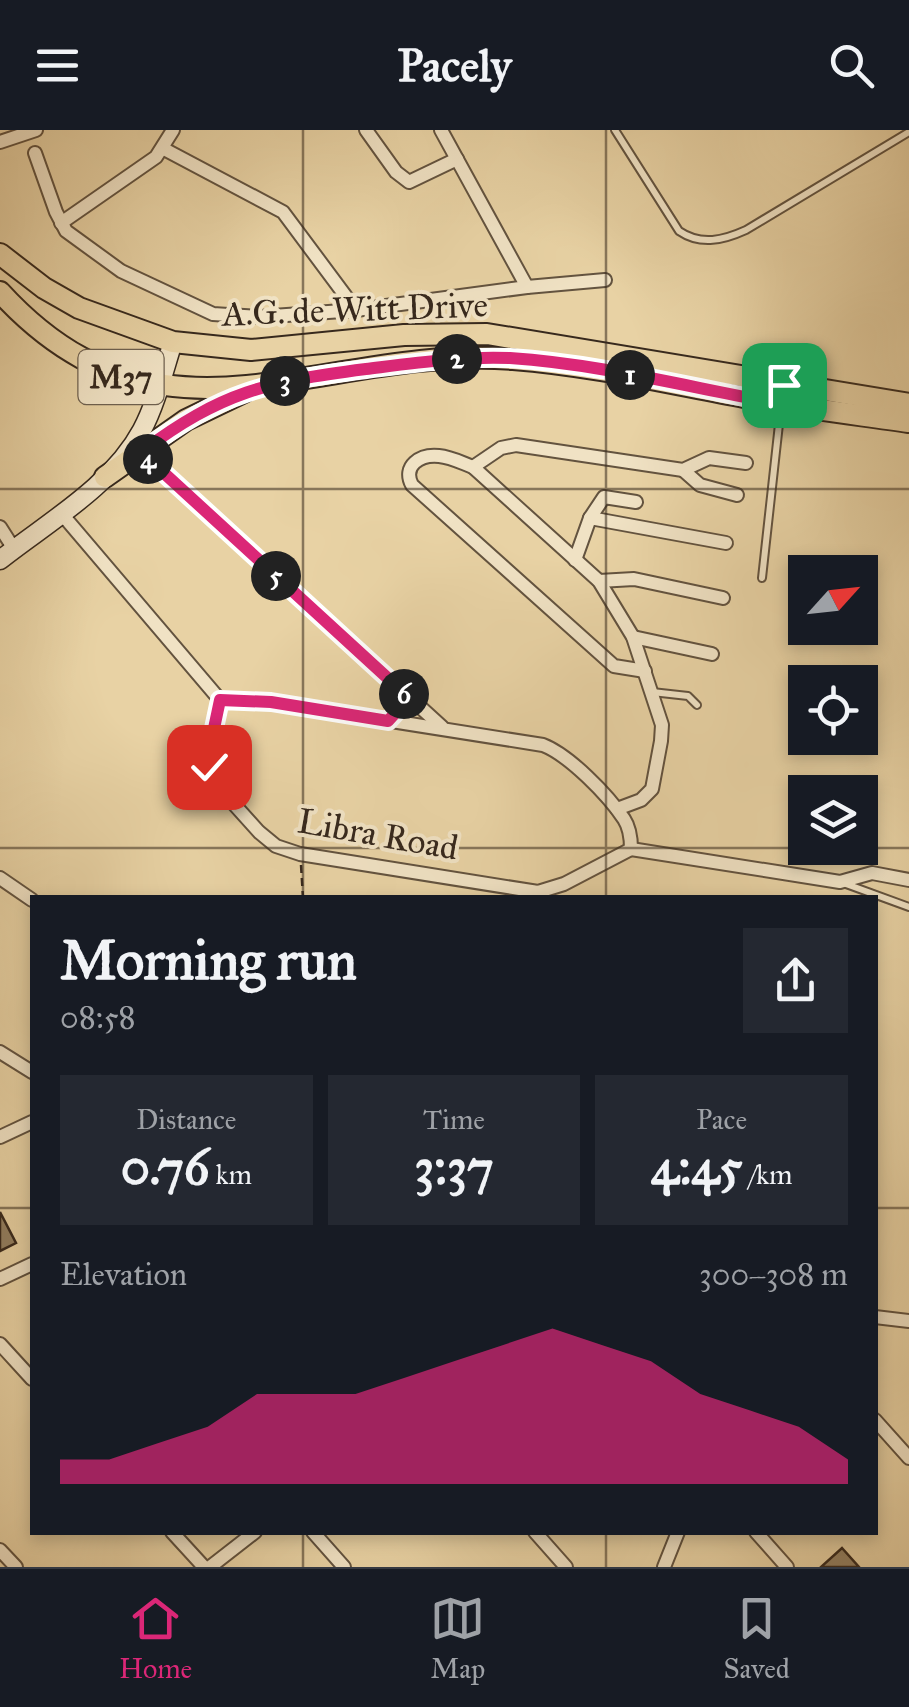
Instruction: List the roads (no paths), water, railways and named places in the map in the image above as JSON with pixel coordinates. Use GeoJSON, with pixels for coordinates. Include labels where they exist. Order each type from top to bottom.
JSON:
{"type":"FeatureCollection","features":[{"type":"Feature","properties":{"kind":"main road","name":"A.G. de Witt Drive"},"geometry":{"type":"LineString","coordinates":[[0,254],[80,308],[174,342],[250,350],[441,333],[487,334],[585,358],[909,422]]}},
{"type":"Feature","properties":{"kind":"main road","name":"A.G. de Witt Drive"},"geometry":{"type":"LineString","coordinates":[[0,292],[60,347],[113,374],[158,385],[189,388],[270,383],[471,358],[585,358]]}},
{"type":"Feature","properties":{"kind":"main road"},"geometry":{"type":"LineString","coordinates":[[106,477],[202,410],[270,383]]}},
{"type":"Feature","properties":{"kind":"main road","name":"A.G. de Witt Drive"},"geometry":{"type":"LineString","coordinates":[[783,395],[909,404]]}},
{"type":"Feature","properties":{"kind":"street"},"geometry":{"type":"LineString","coordinates":[[0,142],[36,130]]}},
{"type":"Feature","properties":{"kind":"street"},"geometry":{"type":"LineString","coordinates":[[61,223],[164,148],[174,130]]}},
{"type":"Feature","properties":{"kind":"street"},"geometry":{"type":"LineString","coordinates":[[366,130],[396,172],[408,182],[457,159]]}},
{"type":"Feature","properties":{"kind":"street"},"geometry":{"type":"LineString","coordinates":[[441,130],[527,287]]}},
{"type":"Feature","properties":{"kind":"street"},"geometry":{"type":"LineString","coordinates":[[164,148],[283,212],[356,310]]}},
{"type":"Feature","properties":{"kind":"street"},"geometry":{"type":"LineString","coordinates":[[35,153],[61,223],[78,241],[121,271],[213,314],[259,318],[356,310],[605,280]]}},
{"type":"Feature","properties":{"kind":"street"},"geometry":{"type":"LineString","coordinates":[[0,527],[7,555],[106,477],[139,436],[174,342]]}},
{"type":"Feature","properties":{"kind":"street"},"geometry":{"type":"LineString","coordinates":[[473,467],[501,448],[516,445],[684,470],[710,458],[746,463]]}},
{"type":"Feature","properties":{"kind":"street"},"geometry":{"type":"LineString","coordinates":[[141,452],[445,730]]}},
{"type":"Feature","properties":{"kind":"street"},"geometry":{"type":"LineString","coordinates":[[616,810],[641,800],[652,790],[662,725],[645,671],[633,637],[599,581],[473,467],[438,455],[416,461],[408,469],[408,477],[426,498],[614,666],[645,671]]}},
{"type":"Feature","properties":{"kind":"street"},"geometry":{"type":"LineString","coordinates":[[684,470],[700,485],[738,495]]}},
{"type":"Feature","properties":{"kind":"street"},"geometry":{"type":"LineString","coordinates":[[575,560],[590,518],[604,497],[636,502]]}},
{"type":"Feature","properties":{"kind":"street"},"geometry":{"type":"LineString","coordinates":[[61,513],[220,700],[271,702],[557,750],[626,821],[632,849],[840,882],[882,874],[909,880]]}},
{"type":"Feature","properties":{"kind":"street"},"geometry":{"type":"LineString","coordinates":[[590,518],[726,543]]}},
{"type":"Feature","properties":{"kind":"street"},"geometry":{"type":"LineString","coordinates":[[599,581],[634,579],[722,598]]}},
{"type":"Feature","properties":{"kind":"street"},"geometry":{"type":"LineString","coordinates":[[633,637],[712,654]]}},
{"type":"Feature","properties":{"kind":"street"},"geometry":{"type":"LineString","coordinates":[[388,721],[405,694]]}},
{"type":"Feature","properties":{"kind":"street","name":"Libra Road"},"geometry":{"type":"LineString","coordinates":[[220,700],[209,752],[214,782],[276,846],[300,854],[538,892],[564,884],[632,849]]}},
{"type":"Feature","properties":{"kind":"street"},"geometry":{"type":"LineString","coordinates":[[0,878],[30,899]]}},
{"type":"Feature","properties":{"kind":"street"},"geometry":{"type":"LineString","coordinates":[[0,1052],[30,1071]]}},
{"type":"Feature","properties":{"kind":"street"},"geometry":{"type":"LineString","coordinates":[[0,1137],[30,1123]]}},
{"type":"Feature","properties":{"kind":"street"},"geometry":{"type":"LineString","coordinates":[[0,1278],[30,1265]]}},
{"type":"Feature","properties":{"kind":"street"},"geometry":{"type":"LineString","coordinates":[[878,1317],[909,1321]]}},
{"type":"Feature","properties":{"kind":"street"},"geometry":{"type":"LineString","coordinates":[[0,1344],[30,1377]]}},
{"type":"Feature","properties":{"kind":"street"},"geometry":{"type":"LineString","coordinates":[[878,1423],[909,1458]]}},
{"type":"Feature","properties":{"kind":"street"},"geometry":{"type":"LineString","coordinates":[[175,1535],[207,1567],[251,1535]]}},
{"type":"Feature","properties":{"kind":"street"},"geometry":{"type":"LineString","coordinates":[[316,1535],[344,1567]]}},
{"type":"Feature","properties":{"kind":"street"},"geometry":{"type":"LineString","coordinates":[[539,1535],[566,1567]]}},
{"type":"Feature","properties":{"kind":"street"},"geometry":{"type":"LineString","coordinates":[[664,1567],[677,1535]]}},
{"type":"Feature","properties":{"kind":"street"},"geometry":{"type":"LineString","coordinates":[[759,1535],[787,1567]]}},
{"type":"Feature","properties":{"kind":"street"},"geometry":{"type":"LineString","coordinates":[[0,1550],[16,1567]]}},
{"type":"Feature","properties":{"kind":"lane"},"geometry":{"type":"LineString","coordinates":[[615,130],[680,232],[691,240],[729,238],[746,230],[909,132]]}},
{"type":"Feature","properties":{"kind":"lane"},"geometry":{"type":"LineString","coordinates":[[762,578],[783,395]]}},
{"type":"Feature","properties":{"kind":"lane"},"geometry":{"type":"LineString","coordinates":[[651,692],[688,696],[697,705]]}},
{"type":"Feature","properties":{"kind":"lane"},"geometry":{"type":"LineString","coordinates":[[875,893],[882,874]]}},
{"type":"Feature","properties":{"kind":"lane"},"geometry":{"type":"LineString","coordinates":[[840,882],[909,906]]}}]}
